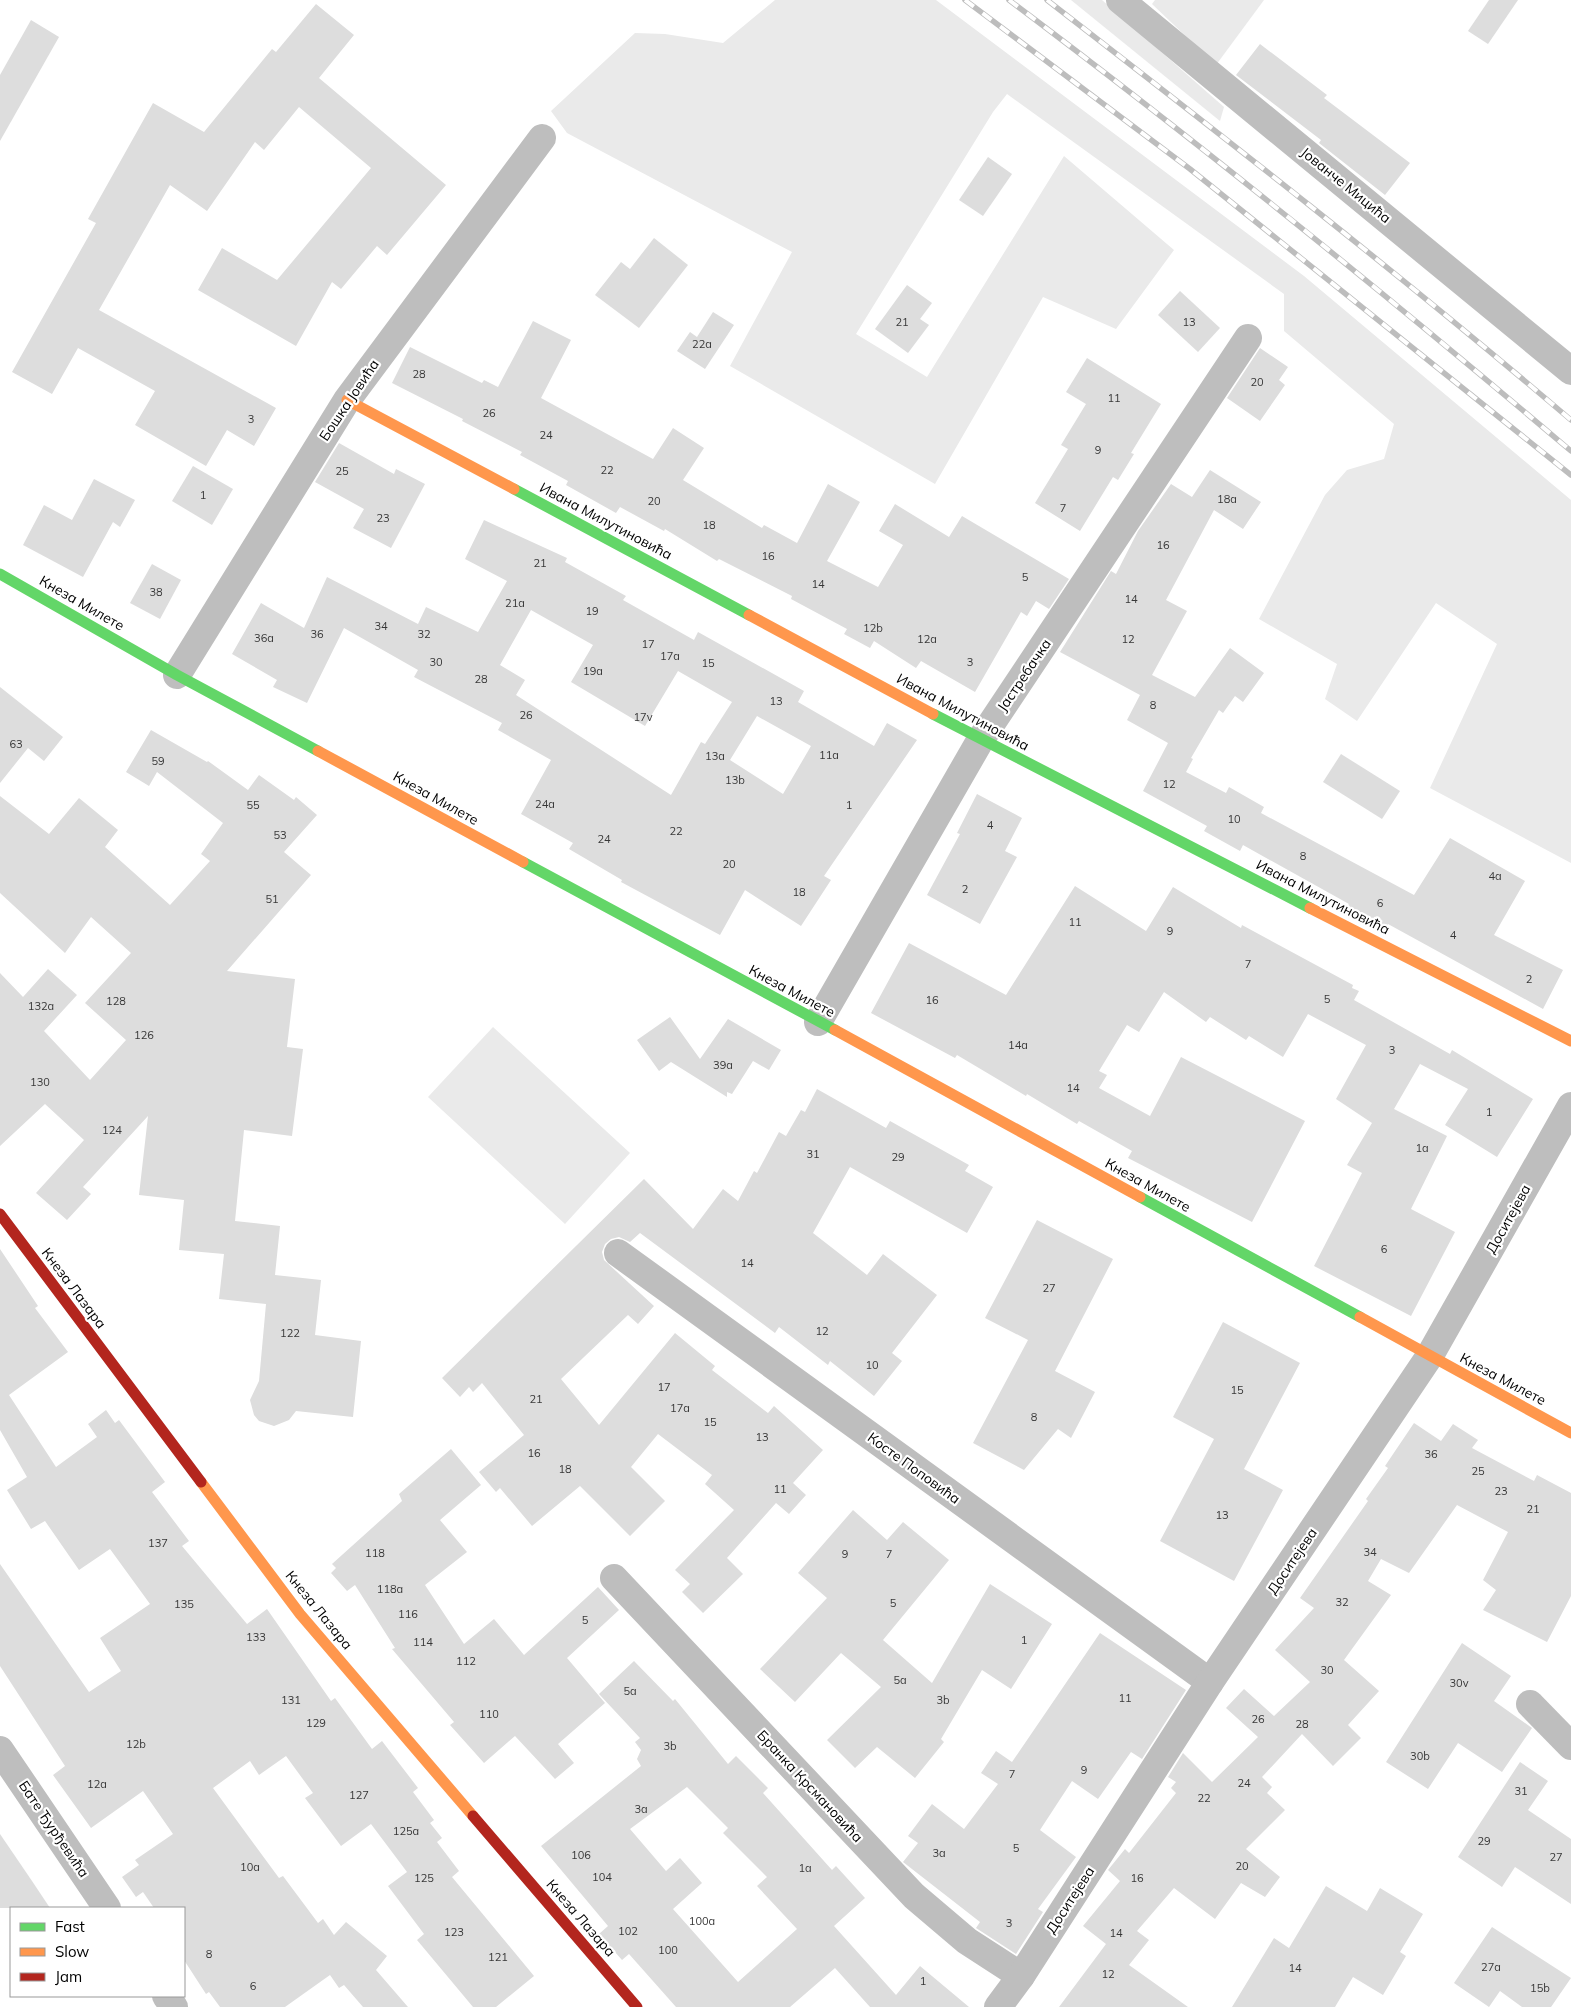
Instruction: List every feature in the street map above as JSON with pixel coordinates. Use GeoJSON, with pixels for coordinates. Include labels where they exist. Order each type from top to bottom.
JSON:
{"type":"FeatureCollection","features":[{"type":"Feature","properties":{"kind":"street","name":"Јованче Мицића"},"geometry":{"type":"LineString","coordinates":[[1120,0],[1571,371]]}},
{"type":"Feature","properties":{"kind":"street","name":"Бошка Јовића"},"geometry":{"type":"LineString","coordinates":[[177,675],[347,400],[542,138]]}},
{"type":"Feature","properties":{"kind":"street","name":"Јастребачка"},"geometry":{"type":"LineString","coordinates":[[818,1022],[981,739],[1248,338]]}},
{"type":"Feature","properties":{"kind":"street","name":"Ивана Милутиновића"},"geometry":{"type":"LineString","coordinates":[[347,400],[981,739],[1571,1041]]}},
{"type":"Feature","properties":{"kind":"street","name":"Кнеза Милете"},"geometry":{"type":"LineString","coordinates":[[0,574],[177,675],[1571,1433]]}},
{"type":"Feature","properties":{"kind":"street","name":"Доситејева"},"geometry":{"type":"LineString","coordinates":[[998,2007],[1021,1976],[1210,1682],[1429,1357],[1571,1106]]}},
{"type":"Feature","properties":{"kind":"street","name":"Кнеза Лазара"},"geometry":{"type":"LineString","coordinates":[[0,1214],[300,1614],[637,2007]]}},
{"type":"Feature","properties":{"kind":"street","name":"Косте Поповића"},"geometry":{"type":"LineString","coordinates":[[618,1254],[1210,1682]]}},
{"type":"Feature","properties":{"kind":"street","name":"Бранка Крсмановића"},"geometry":{"type":"LineString","coordinates":[[614,1578],[914,1896],[967,1941],[1021,1976]]}},
{"type":"Feature","properties":{"kind":"street"},"geometry":{"type":"LineString","coordinates":[[1530,1704],[1571,1746]]}},
{"type":"Feature","properties":{"kind":"street","name":"Бате Ђурђевића"},"geometry":{"type":"LineString","coordinates":[[0,1750],[106,1907]]}},
{"type":"Feature","properties":{"kind":"shaded area"},"geometry":{"type":"Polygon","coordinates":[[[775,0],[936,0],[1304,276],[1571,500],[1571,863],[1430,788],[1497,644],[1436,603],[1357,721],[1325,699],[1337,664],[1259,619],[1325,495],[1347,470],[1384,459],[1394,424],[1284,331],[1284,294],[1007,94],[993,112],[856,334],[927,377],[1064,156],[1174,250],[1116,329],[1043,297],[935,484],[730,366],[792,252],[567,133],[551,111],[635,33],[665,34],[723,43],[775,0]]]}},
{"type":"Feature","properties":{"kind":"shaded area"},"geometry":{"type":"Polygon","coordinates":[[[1071,0],[1102,0],[1224,107],[1220,121],[1071,0]]]}},
{"type":"Feature","properties":{"kind":"shaded area"},"geometry":{"type":"Polygon","coordinates":[[[1155,0],[1264,0],[1216,65],[1152,4],[1155,0]]]}},
{"type":"Feature","properties":{"kind":"shaded area"},"geometry":{"type":"Polygon","coordinates":[[[493,1027],[630,1153],[565,1224],[428,1097],[493,1027]]]}},
{"type":"Feature","properties":{"kind":"building"},"geometry":{"type":"Polygon","coordinates":[[[1489,0],[1518,0],[1488,44],[1468,31],[1489,0]]]}},
{"type":"Feature","properties":{"kind":"building"},"geometry":{"type":"Polygon","coordinates":[[[316,4],[354,35],[319,78],[446,185],[387,255],[377,246],[341,289],[332,282],[296,346],[198,290],[222,248],[277,280],[371,168],[299,107],[264,150],[255,142],[207,211],[170,185],[99,310],[276,408],[254,446],[227,430],[206,466],[135,425],[155,391],[78,348],[52,394],[12,372],[96,223],[88,219],[153,103],[204,132],[272,49],[276,52],[316,4]]]}},
{"type":"Feature","properties":{"kind":"building"},"geometry":{"type":"Polygon","coordinates":[[[31,20],[59,37],[0,141],[0,75],[31,20]]]}},
{"type":"Feature","properties":{"kind":"building"},"geometry":{"type":"Polygon","coordinates":[[[1260,44],[1327,95],[1324,98],[1410,163],[1385,195],[1319,143],[1321,140],[1236,75],[1260,44]]]}},
{"type":"Feature","properties":{"kind":"building"},"geometry":{"type":"Polygon","coordinates":[[[988,157],[1012,174],[983,216],[959,200],[988,157]]]}},
{"type":"Feature","properties":{"kind":"building"},"geometry":{"type":"Polygon","coordinates":[[[654,238],[688,265],[639,328],[595,295],[621,262],[630,269],[654,238]]]}},
{"type":"Feature","properties":{"kind":"building"},"geometry":{"type":"Polygon","coordinates":[[[907,285],[932,303],[920,319],[929,325],[908,353],[875,329],[907,285]]]}},
{"type":"Feature","properties":{"kind":"building"},"geometry":{"type":"Polygon","coordinates":[[[1180,291],[1220,328],[1198,352],[1158,315],[1180,291]]]}},
{"type":"Feature","properties":{"kind":"building"},"geometry":{"type":"Polygon","coordinates":[[[713,312],[734,325],[705,369],[677,351],[690,332],[697,337],[713,312]]]}},
{"type":"Feature","properties":{"kind":"building"},"geometry":{"type":"Polygon","coordinates":[[[533,321],[571,340],[541,398],[653,459],[673,428],[704,448],[683,480],[762,528],[764,525],[797,543],[828,484],[860,502],[827,561],[878,587],[903,545],[879,531],[895,504],[949,537],[962,516],[1069,579],[1049,609],[1036,601],[1027,616],[1021,612],[975,692],[921,661],[916,668],[874,641],[870,648],[844,634],[847,629],[791,599],[792,596],[719,559],[717,561],[665,529],[664,531],[620,507],[616,513],[566,485],[568,481],[520,455],[522,452],[392,383],[410,347],[482,383],[484,380],[498,387],[533,321]]]}},
{"type":"Feature","properties":{"kind":"building"},"geometry":{"type":"Polygon","coordinates":[[[1260,348],[1288,367],[1279,380],[1285,385],[1260,421],[1227,398],[1260,348]]]}},
{"type":"Feature","properties":{"kind":"building"},"geometry":{"type":"Polygon","coordinates":[[[1087,358],[1161,404],[1131,453],[1134,454],[1118,480],[1113,477],[1080,531],[1035,503],[1068,449],[1061,445],[1086,404],[1066,392],[1087,358]]]}},
{"type":"Feature","properties":{"kind":"building"},"geometry":{"type":"Polygon","coordinates":[[[339,443],[394,474],[396,469],[425,484],[391,548],[353,528],[364,509],[315,482],[339,443]]]}},
{"type":"Feature","properties":{"kind":"building"},"geometry":{"type":"Polygon","coordinates":[[[193,466],[233,489],[212,525],[172,501],[193,466]]]}},
{"type":"Feature","properties":{"kind":"building"},"geometry":{"type":"Polygon","coordinates":[[[1210,470],[1261,502],[1243,529],[1214,510],[1166,600],[1187,611],[1152,675],[1195,697],[1230,648],[1264,673],[1243,702],[1235,696],[1223,713],[1219,710],[1191,758],[1193,759],[1186,772],[1226,793],[1229,787],[1264,807],[1261,813],[1414,895],[1450,838],[1525,881],[1494,935],[1563,970],[1543,1009],[1388,924],[1385,928],[1346,908],[1349,904],[1243,845],[1240,851],[1204,831],[1207,826],[1143,791],[1168,743],[1127,720],[1140,695],[1060,652],[1111,571],[1116,574],[1138,531],[1171,484],[1192,497],[1210,470]]]}},
{"type":"Feature","properties":{"kind":"building"},"geometry":{"type":"Polygon","coordinates":[[[94,479],[135,500],[120,527],[113,522],[83,577],[23,545],[44,505],[72,520],[94,479]]]}},
{"type":"Feature","properties":{"kind":"building"},"geometry":{"type":"Polygon","coordinates":[[[484,520],[567,558],[565,562],[626,596],[623,600],[694,640],[698,632],[804,691],[798,702],[874,746],[887,723],[917,740],[824,876],[831,880],[801,926],[745,890],[720,935],[621,882],[622,880],[569,849],[573,843],[521,814],[551,760],[498,730],[502,723],[414,677],[418,670],[344,628],[307,703],[273,687],[277,680],[232,654],[261,603],[304,628],[327,577],[418,624],[426,607],[478,632],[507,581],[465,559],[484,520]],[[531,610],[500,665],[525,680],[516,695],[671,795],[701,742],[705,744],[732,702],[678,671],[645,726],[571,682],[593,645],[531,610]],[[757,716],[730,760],[783,794],[811,746],[757,716]]]}},
{"type":"Feature","properties":{"kind":"building"},"geometry":{"type":"Polygon","coordinates":[[[152,564],[181,580],[160,619],[130,603],[152,564]]]}},
{"type":"Feature","properties":{"kind":"building"},"geometry":{"type":"Polygon","coordinates":[[[0,687],[63,737],[44,761],[28,748],[0,783],[0,687]]]}},
{"type":"Feature","properties":{"kind":"building"},"geometry":{"type":"Polygon","coordinates":[[[151,730],[208,761],[248,790],[259,775],[294,800],[296,797],[317,815],[284,852],[311,875],[227,971],[295,979],[287,1047],[303,1049],[292,1136],[244,1130],[235,1221],[280,1226],[275,1275],[321,1280],[315,1335],[361,1341],[353,1417],[296,1411],[289,1420],[274,1426],[259,1421],[254,1415],[250,1400],[259,1381],[266,1304],[219,1299],[224,1254],[179,1250],[184,1200],[139,1195],[148,1116],[83,1187],[91,1194],[67,1220],[36,1193],[84,1140],[45,1104],[0,1146],[0,973],[23,997],[48,969],[77,995],[44,1031],[90,1080],[126,1040],[85,1003],[131,953],[91,917],[65,953],[0,893],[0,796],[49,834],[79,798],[118,830],[105,847],[170,905],[210,861],[201,854],[223,823],[157,772],[149,786],[126,772],[151,730]]]}},
{"type":"Feature","properties":{"kind":"building"},"geometry":{"type":"Polygon","coordinates":[[[1341,754],[1400,791],[1382,819],[1323,782],[1341,754]]]}},
{"type":"Feature","properties":{"kind":"building"},"geometry":{"type":"Polygon","coordinates":[[[977,794],[1022,818],[1005,851],[1017,857],[980,924],[927,895],[960,834],[957,833],[977,794]]]}},
{"type":"Feature","properties":{"kind":"building"},"geometry":{"type":"Polygon","coordinates":[[[1075,886],[1146,931],[1173,887],[1241,928],[1242,925],[1353,985],[1352,988],[1359,991],[1354,1000],[1450,1054],[1452,1050],[1533,1099],[1497,1157],[1445,1125],[1468,1089],[1420,1064],[1394,1109],[1447,1136],[1411,1209],[1455,1232],[1411,1316],[1314,1266],[1362,1173],[1347,1165],[1372,1123],[1336,1099],[1366,1045],[1308,1014],[1283,1057],[1249,1036],[1246,1040],[1210,1017],[1206,1022],[1164,992],[1139,1032],[1127,1025],[1099,1071],[1107,1075],[1099,1088],[1150,1116],[1181,1057],[1305,1121],[1252,1222],[1128,1158],[1132,1151],[1079,1121],[1077,1124],[957,1055],[955,1058],[871,1013],[909,943],[1006,995],[1075,886]]]}},
{"type":"Feature","properties":{"kind":"building"},"geometry":{"type":"Polygon","coordinates":[[[670,1017],[700,1059],[728,1019],[781,1050],[769,1070],[753,1061],[732,1094],[727,1092],[727,1097],[671,1062],[659,1071],[637,1040],[670,1017]]]}},
{"type":"Feature","properties":{"kind":"building"},"geometry":{"type":"Polygon","coordinates":[[[817,1089],[886,1128],[890,1121],[969,1165],[965,1171],[993,1187],[967,1233],[850,1167],[813,1233],[867,1275],[883,1254],[937,1295],[892,1353],[902,1361],[874,1396],[830,1361],[828,1365],[779,1327],[775,1333],[640,1233],[630,1242],[619,1237],[611,1239],[605,1244],[602,1252],[604,1260],[654,1306],[638,1324],[628,1315],[561,1379],[599,1425],[675,1333],[715,1366],[712,1370],[768,1413],[774,1406],[823,1450],[793,1483],[806,1495],[789,1514],[776,1503],[727,1558],[743,1574],[703,1613],[682,1592],[690,1584],[675,1570],[734,1510],[705,1484],[712,1475],[658,1434],[631,1467],[665,1501],[630,1536],[580,1486],[532,1526],[500,1488],[496,1492],[479,1472],[524,1435],[482,1383],[473,1392],[469,1387],[460,1397],[442,1378],[644,1179],[693,1229],[723,1189],[738,1201],[754,1171],[757,1173],[779,1132],[786,1136],[801,1110],[805,1112],[817,1089]]]}},
{"type":"Feature","properties":{"kind":"building"},"geometry":{"type":"Polygon","coordinates":[[[1037,1220],[1113,1259],[1055,1371],[1095,1392],[1071,1438],[1058,1429],[1024,1470],[973,1443],[1028,1340],[985,1318],[1037,1220]]]}},
{"type":"Feature","properties":{"kind":"building"},"geometry":{"type":"Polygon","coordinates":[[[0,1249],[38,1306],[35,1308],[68,1352],[9,1395],[56,1467],[97,1437],[88,1424],[106,1410],[115,1423],[119,1420],[165,1482],[152,1492],[189,1541],[182,1546],[247,1624],[267,1609],[331,1701],[335,1698],[372,1749],[382,1741],[418,1788],[413,1792],[434,1820],[430,1823],[442,1838],[437,1842],[459,1871],[452,1877],[534,1976],[496,2007],[473,2007],[417,1940],[424,1934],[388,1886],[407,1872],[371,1824],[341,1846],[305,1798],[313,1793],[286,1756],[259,1775],[250,1761],[213,1788],[279,1878],[283,1876],[318,1923],[323,1919],[334,1935],[346,1922],[387,1956],[376,1970],[408,2007],[363,2007],[344,1985],[339,1988],[330,1975],[285,2007],[220,2007],[209,1992],[206,1994],[185,1962],[185,1907],[153,1907],[143,1892],[136,1897],[122,1877],[139,1865],[135,1860],[173,1834],[143,1791],[91,1828],[53,1775],[65,1766],[0,1666],[0,1564],[89,1692],[121,1671],[100,1638],[150,1604],[110,1549],[79,1570],[45,1521],[31,1529],[7,1490],[27,1477],[0,1430],[0,1249]]]}},
{"type":"Feature","properties":{"kind":"building"},"geometry":{"type":"Polygon","coordinates":[[[1223,1322],[1300,1363],[1244,1469],[1283,1490],[1234,1581],[1160,1541],[1214,1439],[1173,1417],[1223,1322]]]}},
{"type":"Feature","properties":{"kind":"building"},"geometry":{"type":"Polygon","coordinates":[[[1414,1423],[1441,1441],[1453,1424],[1478,1440],[1472,1448],[1534,1481],[1537,1475],[1571,1493],[1571,1596],[1547,1642],[1483,1610],[1496,1590],[1483,1580],[1508,1532],[1457,1505],[1409,1573],[1381,1559],[1368,1581],[1391,1595],[1344,1660],[1379,1691],[1348,1725],[1361,1738],[1333,1766],[1302,1734],[1262,1777],[1272,1787],[1267,1793],[1285,1810],[1246,1849],[1280,1877],[1265,1897],[1241,1883],[1215,1919],[1174,1888],[1137,1931],[1149,1940],[1129,1965],[1188,2007],[1059,2007],[1106,1944],[1083,1926],[1120,1881],[1108,1870],[1125,1849],[1129,1853],[1176,1793],[1171,1788],[1176,1782],[1168,1777],[1183,1753],[1212,1782],[1258,1737],[1226,1708],[1244,1689],[1274,1716],[1310,1682],[1275,1650],[1314,1608],[1300,1598],[1368,1501],[1366,1499],[1388,1468],[1385,1466],[1414,1423]]]}},
{"type":"Feature","properties":{"kind":"building"},"geometry":{"type":"Polygon","coordinates":[[[451,1449],[481,1485],[440,1520],[467,1552],[425,1585],[464,1644],[494,1619],[524,1655],[598,1587],[619,1610],[567,1658],[605,1703],[558,1744],[574,1763],[555,1779],[515,1736],[484,1763],[450,1725],[454,1722],[392,1649],[395,1648],[355,1585],[347,1591],[331,1573],[336,1568],[332,1564],[402,1501],[399,1494],[451,1449]]]}},
{"type":"Feature","properties":{"kind":"building"},"geometry":{"type":"Polygon","coordinates":[[[853,1510],[887,1540],[903,1522],[949,1560],[883,1640],[932,1683],[990,1584],[1052,1624],[1011,1689],[982,1670],[941,1739],[944,1742],[915,1778],[877,1747],[855,1768],[827,1740],[881,1687],[841,1653],[795,1702],[760,1669],[827,1598],[798,1573],[853,1510]]]}},
{"type":"Feature","properties":{"kind":"building"},"geometry":{"type":"Polygon","coordinates":[[[1100,1633],[1186,1690],[1142,1759],[1131,1752],[1098,1799],[1072,1781],[1040,1830],[1076,1857],[1038,1909],[1043,1912],[1016,1954],[976,1928],[980,1922],[903,1862],[918,1843],[908,1836],[932,1804],[964,1829],[998,1784],[981,1773],[996,1751],[1012,1762],[1100,1633]]]}},
{"type":"Feature","properties":{"kind":"building"},"geometry":{"type":"Polygon","coordinates":[[[1462,1643],[1511,1676],[1494,1701],[1532,1728],[1502,1772],[1458,1743],[1428,1789],[1386,1762],[1462,1643]]]}},
{"type":"Feature","properties":{"kind":"building"},"geometry":{"type":"Polygon","coordinates":[[[634,1661],[673,1701],[675,1699],[728,1764],[736,1756],[768,1788],[763,1793],[832,1870],[836,1866],[865,1898],[834,1926],[896,1995],[920,1966],[969,2007],[870,2007],[835,1968],[790,2007],[676,2007],[629,1954],[622,1960],[599,1934],[608,1926],[541,1846],[641,1766],[637,1759],[641,1750],[635,1742],[640,1738],[599,1694],[634,1661]],[[687,1787],[630,1829],[666,1871],[680,1858],[702,1883],[673,1909],[738,1982],[797,1929],[757,1886],[767,1877],[723,1833],[728,1828],[687,1787]]]}},
{"type":"Feature","properties":{"kind":"building"},"geometry":{"type":"Polygon","coordinates":[[[1520,1762],[1548,1781],[1528,1810],[1571,1839],[1571,1904],[1515,1867],[1502,1887],[1458,1857],[1520,1762]]]}},
{"type":"Feature","properties":{"kind":"building"},"geometry":{"type":"Polygon","coordinates":[[[0,1834],[49,1907],[0,1908],[0,1834]]]}},
{"type":"Feature","properties":{"kind":"building"},"geometry":{"type":"Polygon","coordinates":[[[1326,1886],[1367,1911],[1380,1888],[1423,1914],[1400,1952],[1406,1956],[1383,1995],[1353,1977],[1335,2007],[1232,2007],[1274,1938],[1289,1948],[1326,1886]]]}},
{"type":"Feature","properties":{"kind":"building"},"geometry":{"type":"Polygon","coordinates":[[[1492,1927],[1571,1978],[1551,2007],[1522,2007],[1500,1991],[1489,2007],[1454,1983],[1492,1927]]]}},
{"type":"Feature","properties":{"kind":"railway"},"geometry":{"type":"LineString","coordinates":[[965,0],[1190,169],[1571,475]]}},
{"type":"Feature","properties":{"kind":"railway"},"geometry":{"type":"LineString","coordinates":[[1009,0],[1152,109],[1293,221],[1571,451]]}},
{"type":"Feature","properties":{"kind":"railway"},"geometry":{"type":"LineString","coordinates":[[1047,0],[1246,155],[1571,420]]}},
{"type":"Feature","properties":{"kind":"traffic: fast"},"geometry":{"type":"LineString","coordinates":[[514,489],[749,615]]}},
{"type":"Feature","properties":{"kind":"traffic: fast"},"geometry":{"type":"LineString","coordinates":[[0,574],[177,675],[318,751]]}},
{"type":"Feature","properties":{"kind":"traffic: fast"},"geometry":{"type":"LineString","coordinates":[[933,714],[1310,908]]}},
{"type":"Feature","properties":{"kind":"traffic: fast"},"geometry":{"type":"LineString","coordinates":[[523,862],[835,1030]]}},
{"type":"Feature","properties":{"kind":"traffic: fast"},"geometry":{"type":"LineString","coordinates":[[1140,1197],[1360,1317]]}},
{"type":"Feature","properties":{"kind":"traffic: slow"},"geometry":{"type":"LineString","coordinates":[[347,400],[514,489]]}},
{"type":"Feature","properties":{"kind":"traffic: slow"},"geometry":{"type":"LineString","coordinates":[[749,615],[933,714]]}},
{"type":"Feature","properties":{"kind":"traffic: slow"},"geometry":{"type":"LineString","coordinates":[[318,751],[523,862]]}},
{"type":"Feature","properties":{"kind":"traffic: slow"},"geometry":{"type":"LineString","coordinates":[[1310,908],[1571,1041]]}},
{"type":"Feature","properties":{"kind":"traffic: slow"},"geometry":{"type":"LineString","coordinates":[[835,1030],[1140,1197]]}},
{"type":"Feature","properties":{"kind":"traffic: slow"},"geometry":{"type":"LineString","coordinates":[[1360,1317],[1571,1433]]}},
{"type":"Feature","properties":{"kind":"traffic: slow"},"geometry":{"type":"LineString","coordinates":[[201,1482],[300,1614],[473,1816]]}},
{"type":"Feature","properties":{"kind":"traffic: jam"},"geometry":{"type":"LineString","coordinates":[[0,1214],[201,1482]]}},
{"type":"Feature","properties":{"kind":"traffic: jam"},"geometry":{"type":"LineString","coordinates":[[473,1816],[637,2007]]}}]}
